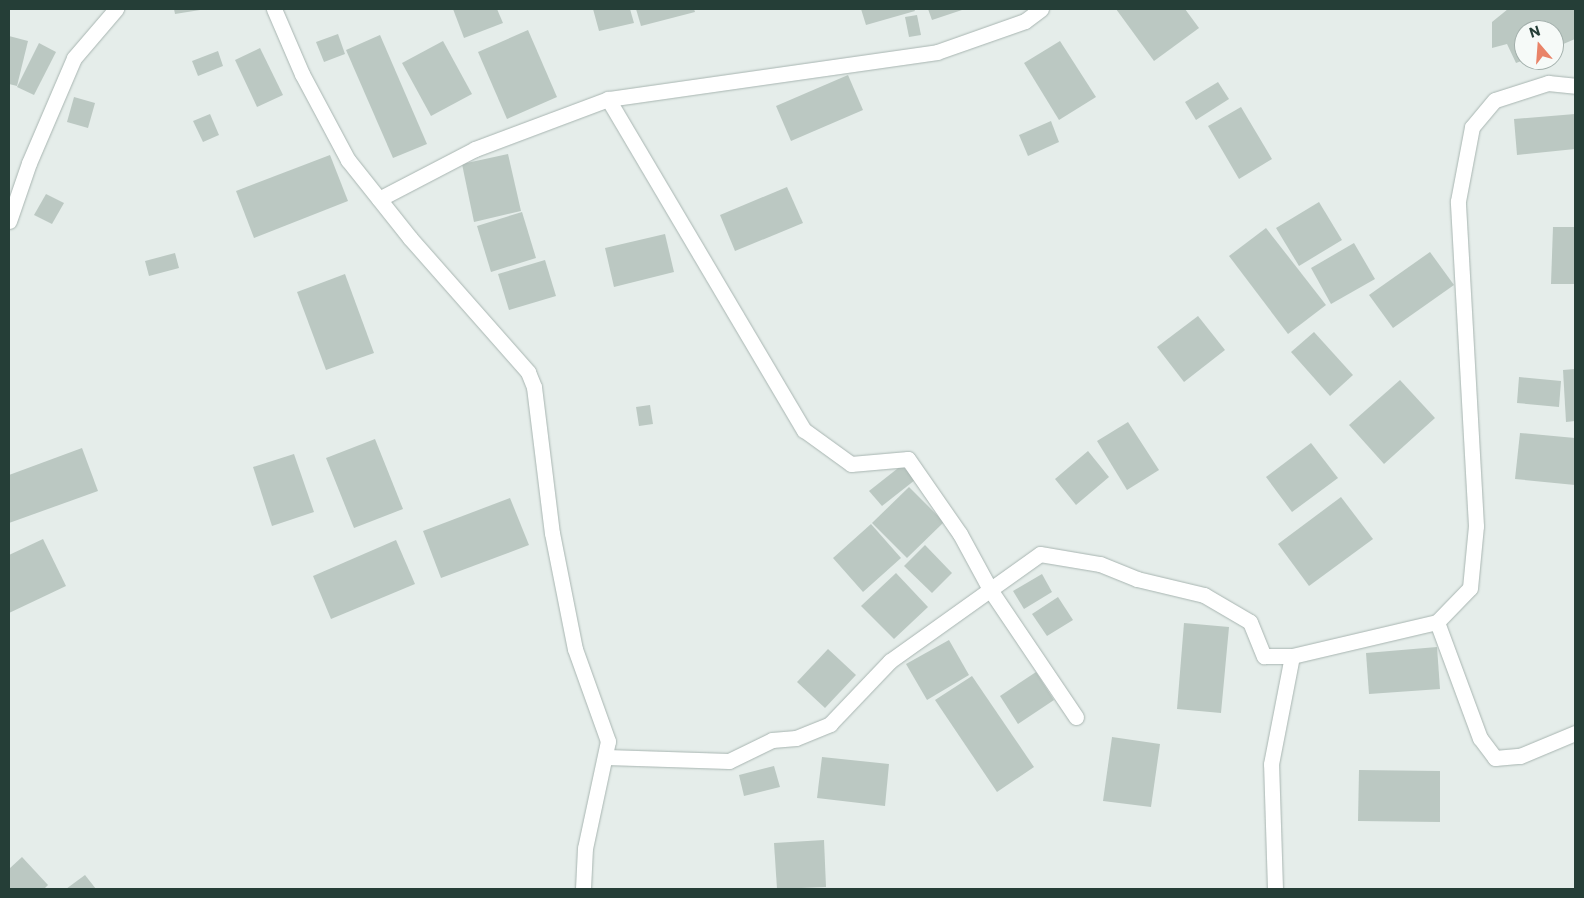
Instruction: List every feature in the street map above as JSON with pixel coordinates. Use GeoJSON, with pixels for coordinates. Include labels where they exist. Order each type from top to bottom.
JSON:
{"type":"FeatureCollection","features":[{"type":"Feature","properties":{"kind":"street"},"geometry":{"type":"LineString","coordinates":[[9,221],[29,163],[74,58],[116,9]]}},
{"type":"Feature","properties":{"kind":"street"},"geometry":{"type":"LineString","coordinates":[[274,9],[302,74],[348,160],[528,372],[534,387],[556,553],[575,649],[608,741],[585,848],[583,889]]}},
{"type":"Feature","properties":{"kind":"street"},"geometry":{"type":"LineString","coordinates":[[379,198],[475,149],[608,99],[937,52],[1025,21],[1041,9]]}},
{"type":"Feature","properties":{"kind":"street"},"geometry":{"type":"LineString","coordinates":[[606,757],[729,761],[772,740],[796,738],[830,724],[890,661],[991,591],[1040,554],[1100,564],[1145,581],[1204,596],[1250,622],[1264,656],[1292,656],[1437,622],[1470,588],[1476,526],[1458,202],[1472,127],[1495,100],[1548,83],[1575,86]]}},
{"type":"Feature","properties":{"kind":"street"},"geometry":{"type":"LineString","coordinates":[[608,99],[804,430],[851,464],[908,460],[960,534],[991,591],[1076,717]]}},
{"type":"Feature","properties":{"kind":"street"},"geometry":{"type":"LineString","coordinates":[[1437,622],[1480,738],[1495,758],[1520,756],[1575,733]]}},
{"type":"Feature","properties":{"kind":"street"},"geometry":{"type":"LineString","coordinates":[[1275,889],[1271,764],[1292,656]]}},
{"type":"Feature","properties":{"kind":"building"},"geometry":{"type":"Polygon","coordinates":[[[174,9],[200,9],[200,10],[175,14],[174,9]]]}},
{"type":"Feature","properties":{"kind":"building"},"geometry":{"type":"Polygon","coordinates":[[[453,9],[497,9],[503,23],[464,38],[453,9]]]}},
{"type":"Feature","properties":{"kind":"building"},"geometry":{"type":"Polygon","coordinates":[[[593,9],[630,9],[634,23],[599,31],[593,9]]]}},
{"type":"Feature","properties":{"kind":"building"},"geometry":{"type":"Polygon","coordinates":[[[636,9],[694,9],[695,12],[641,26],[636,9]]]}},
{"type":"Feature","properties":{"kind":"building"},"geometry":{"type":"Polygon","coordinates":[[[861,9],[914,9],[915,11],[866,25],[861,9]]]}},
{"type":"Feature","properties":{"kind":"building"},"geometry":{"type":"Polygon","coordinates":[[[928,9],[965,9],[932,20],[928,9]]]}},
{"type":"Feature","properties":{"kind":"building"},"geometry":{"type":"Polygon","coordinates":[[[1116,9],[1185,9],[1199,28],[1154,61],[1116,9]]]}},
{"type":"Feature","properties":{"kind":"building"},"geometry":{"type":"Polygon","coordinates":[[[1508,9],[1575,9],[1575,39],[1564,44],[1564,20],[1514,20],[1514,59],[1507,44],[1492,48],[1492,22],[1508,9]]]}},
{"type":"Feature","properties":{"kind":"building"},"geometry":{"type":"Polygon","coordinates":[[[917,15],[921,35],[909,37],[905,17],[917,15]]]}},
{"type":"Feature","properties":{"kind":"building"},"geometry":{"type":"Polygon","coordinates":[[[528,30],[557,97],[507,119],[478,52],[528,30]]]}},
{"type":"Feature","properties":{"kind":"building"},"geometry":{"type":"Polygon","coordinates":[[[338,34],[345,54],[324,62],[316,42],[338,34]]]}},
{"type":"Feature","properties":{"kind":"building"},"geometry":{"type":"Polygon","coordinates":[[[380,35],[427,144],[393,158],[346,50],[380,35]]]}},
{"type":"Feature","properties":{"kind":"building"},"geometry":{"type":"Polygon","coordinates":[[[9,36],[28,41],[17,86],[9,84],[9,36]]]}},
{"type":"Feature","properties":{"kind":"building"},"geometry":{"type":"Polygon","coordinates":[[[443,41],[472,94],[431,116],[402,63],[443,41]]]}},
{"type":"Feature","properties":{"kind":"building"},"geometry":{"type":"Polygon","coordinates":[[[1060,41],[1096,97],[1059,120],[1024,63],[1060,41]]]}},
{"type":"Feature","properties":{"kind":"building"},"geometry":{"type":"Polygon","coordinates":[[[39,43],[56,52],[34,95],[17,87],[39,43]]]}},
{"type":"Feature","properties":{"kind":"building"},"geometry":{"type":"Polygon","coordinates":[[[260,48],[283,95],[257,107],[235,60],[260,48]]]}},
{"type":"Feature","properties":{"kind":"building"},"geometry":{"type":"Polygon","coordinates":[[[218,51],[223,66],[198,76],[192,61],[218,51]]]}},
{"type":"Feature","properties":{"kind":"building"},"geometry":{"type":"Polygon","coordinates":[[[848,75],[863,110],[791,141],[776,106],[848,75]]]}},
{"type":"Feature","properties":{"kind":"building"},"geometry":{"type":"Polygon","coordinates":[[[1218,82],[1229,99],[1196,120],[1185,102],[1218,82]]]}},
{"type":"Feature","properties":{"kind":"building"},"geometry":{"type":"Polygon","coordinates":[[[74,97],[95,103],[88,128],[67,122],[74,97]]]}},
{"type":"Feature","properties":{"kind":"building"},"geometry":{"type":"Polygon","coordinates":[[[1241,107],[1272,159],[1239,179],[1208,126],[1241,107]]]}},
{"type":"Feature","properties":{"kind":"building"},"geometry":{"type":"Polygon","coordinates":[[[210,114],[219,135],[203,142],[193,121],[210,114]]]}},
{"type":"Feature","properties":{"kind":"building"},"geometry":{"type":"Polygon","coordinates":[[[1575,114],[1575,149],[1517,155],[1514,119],[1575,114]]]}},
{"type":"Feature","properties":{"kind":"building"},"geometry":{"type":"Polygon","coordinates":[[[1051,121],[1059,142],[1028,156],[1019,135],[1051,121]]]}},
{"type":"Feature","properties":{"kind":"building"},"geometry":{"type":"Polygon","coordinates":[[[508,154],[521,211],[474,222],[462,164],[508,154]]]}},
{"type":"Feature","properties":{"kind":"building"},"geometry":{"type":"Polygon","coordinates":[[[330,155],[348,201],[254,238],[236,191],[330,155]]]}},
{"type":"Feature","properties":{"kind":"building"},"geometry":{"type":"Polygon","coordinates":[[[787,187],[803,223],[735,251],[720,215],[787,187]]]}},
{"type":"Feature","properties":{"kind":"building"},"geometry":{"type":"Polygon","coordinates":[[[46,194],[64,203],[52,224],[34,215],[46,194]]]}},
{"type":"Feature","properties":{"kind":"building"},"geometry":{"type":"Polygon","coordinates":[[[1319,202],[1342,240],[1299,266],[1276,228],[1319,202]]]}},
{"type":"Feature","properties":{"kind":"building"},"geometry":{"type":"Polygon","coordinates":[[[522,212],[536,258],[491,272],[477,226],[522,212]]]}},
{"type":"Feature","properties":{"kind":"building"},"geometry":{"type":"Polygon","coordinates":[[[1553,227],[1575,227],[1575,284],[1551,284],[1553,227]]]}},
{"type":"Feature","properties":{"kind":"building"},"geometry":{"type":"Polygon","coordinates":[[[1266,228],[1326,305],[1288,334],[1229,256],[1266,228]]]}},
{"type":"Feature","properties":{"kind":"building"},"geometry":{"type":"Polygon","coordinates":[[[665,234],[674,272],[614,287],[605,248],[665,234]]]}},
{"type":"Feature","properties":{"kind":"building"},"geometry":{"type":"Polygon","coordinates":[[[1354,243],[1375,279],[1331,304],[1311,268],[1354,243]]]}},
{"type":"Feature","properties":{"kind":"building"},"geometry":{"type":"Polygon","coordinates":[[[1430,252],[1454,285],[1393,328],[1369,295],[1430,252]]]}},
{"type":"Feature","properties":{"kind":"building"},"geometry":{"type":"Polygon","coordinates":[[[175,253],[179,268],[149,276],[145,261],[175,253]]]}},
{"type":"Feature","properties":{"kind":"building"},"geometry":{"type":"Polygon","coordinates":[[[545,260],[556,296],[509,310],[498,274],[545,260]]]}},
{"type":"Feature","properties":{"kind":"building"},"geometry":{"type":"Polygon","coordinates":[[[345,274],[374,353],[326,370],[297,292],[345,274]]]}},
{"type":"Feature","properties":{"kind":"building"},"geometry":{"type":"Polygon","coordinates":[[[1198,316],[1225,350],[1184,382],[1157,347],[1198,316]]]}},
{"type":"Feature","properties":{"kind":"building"},"geometry":{"type":"Polygon","coordinates":[[[1314,332],[1353,375],[1330,396],[1291,352],[1314,332]]]}},
{"type":"Feature","properties":{"kind":"building"},"geometry":{"type":"Polygon","coordinates":[[[1575,369],[1575,421],[1566,422],[1563,370],[1575,369]]]}},
{"type":"Feature","properties":{"kind":"building"},"geometry":{"type":"Polygon","coordinates":[[[1519,377],[1561,381],[1559,407],[1517,403],[1519,377]]]}},
{"type":"Feature","properties":{"kind":"building"},"geometry":{"type":"Polygon","coordinates":[[[1400,380],[1435,418],[1384,464],[1349,425],[1400,380]]]}},
{"type":"Feature","properties":{"kind":"building"},"geometry":{"type":"Polygon","coordinates":[[[650,405],[653,424],[639,426],[636,407],[650,405]]]}},
{"type":"Feature","properties":{"kind":"building"},"geometry":{"type":"Polygon","coordinates":[[[1128,422],[1159,470],[1127,490],[1097,441],[1128,422]]]}},
{"type":"Feature","properties":{"kind":"building"},"geometry":{"type":"Polygon","coordinates":[[[1520,433],[1575,438],[1575,485],[1515,479],[1520,433]]]}},
{"type":"Feature","properties":{"kind":"building"},"geometry":{"type":"Polygon","coordinates":[[[375,439],[403,509],[354,528],[326,458],[375,439]]]}},
{"type":"Feature","properties":{"kind":"building"},"geometry":{"type":"Polygon","coordinates":[[[1311,443],[1338,478],[1292,512],[1266,477],[1311,443]]]}},
{"type":"Feature","properties":{"kind":"building"},"geometry":{"type":"Polygon","coordinates":[[[82,448],[98,491],[9,523],[9,475],[82,448]]]}},
{"type":"Feature","properties":{"kind":"building"},"geometry":{"type":"Polygon","coordinates":[[[1088,451],[1109,477],[1076,505],[1055,479],[1088,451]]]}},
{"type":"Feature","properties":{"kind":"building"},"geometry":{"type":"Polygon","coordinates":[[[294,454],[314,512],[272,526],[253,467],[294,454]]]}},
{"type":"Feature","properties":{"kind":"building"},"geometry":{"type":"Polygon","coordinates":[[[902,465],[915,480],[882,506],[869,491],[902,465]]]}},
{"type":"Feature","properties":{"kind":"building"},"geometry":{"type":"Polygon","coordinates":[[[909,487],[944,522],[907,558],[872,523],[909,487]]]}},
{"type":"Feature","properties":{"kind":"building"},"geometry":{"type":"Polygon","coordinates":[[[1341,497],[1373,539],[1309,586],[1278,544],[1341,497]]]}},
{"type":"Feature","properties":{"kind":"building"},"geometry":{"type":"Polygon","coordinates":[[[510,498],[529,545],[441,578],[423,531],[510,498]]]}},
{"type":"Feature","properties":{"kind":"building"},"geometry":{"type":"Polygon","coordinates":[[[871,524],[901,558],[863,592],[833,558],[871,524]]]}},
{"type":"Feature","properties":{"kind":"building"},"geometry":{"type":"Polygon","coordinates":[[[43,539],[66,586],[9,613],[9,555],[43,539]]]}},
{"type":"Feature","properties":{"kind":"building"},"geometry":{"type":"Polygon","coordinates":[[[396,540],[415,584],[331,619],[313,576],[396,540]]]}},
{"type":"Feature","properties":{"kind":"building"},"geometry":{"type":"Polygon","coordinates":[[[925,545],[952,573],[932,593],[904,566],[925,545]]]}},
{"type":"Feature","properties":{"kind":"building"},"geometry":{"type":"Polygon","coordinates":[[[896,573],[928,607],[894,639],[861,606],[896,573]]]}},
{"type":"Feature","properties":{"kind":"building"},"geometry":{"type":"Polygon","coordinates":[[[1042,574],[1052,592],[1024,609],[1013,591],[1042,574]]]}},
{"type":"Feature","properties":{"kind":"building"},"geometry":{"type":"Polygon","coordinates":[[[1058,597],[1073,620],[1047,636],[1032,614],[1058,597]]]}},
{"type":"Feature","properties":{"kind":"building"},"geometry":{"type":"Polygon","coordinates":[[[1184,623],[1229,627],[1221,713],[1177,709],[1184,623]]]}},
{"type":"Feature","properties":{"kind":"building"},"geometry":{"type":"Polygon","coordinates":[[[949,640],[969,675],[927,700],[906,664],[949,640]]]}},
{"type":"Feature","properties":{"kind":"building"},"geometry":{"type":"Polygon","coordinates":[[[1437,647],[1440,689],[1369,694],[1366,653],[1437,647]]]}},
{"type":"Feature","properties":{"kind":"building"},"geometry":{"type":"Polygon","coordinates":[[[828,649],[856,675],[825,708],[797,682],[828,649]]]}},
{"type":"Feature","properties":{"kind":"building"},"geometry":{"type":"Polygon","coordinates":[[[1036,672],[1054,700],[1018,724],[1000,696],[1036,672]]]}},
{"type":"Feature","properties":{"kind":"building"},"geometry":{"type":"Polygon","coordinates":[[[972,676],[1034,767],[997,792],[935,700],[972,676]]]}},
{"type":"Feature","properties":{"kind":"building"},"geometry":{"type":"Polygon","coordinates":[[[1112,737],[1160,744],[1151,807],[1103,801],[1112,737]]]}},
{"type":"Feature","properties":{"kind":"building"},"geometry":{"type":"Polygon","coordinates":[[[822,757],[889,764],[885,806],[817,798],[822,757]]]}},
{"type":"Feature","properties":{"kind":"building"},"geometry":{"type":"Polygon","coordinates":[[[774,766],[780,787],[744,796],[739,775],[774,766]]]}},
{"type":"Feature","properties":{"kind":"building"},"geometry":{"type":"Polygon","coordinates":[[[1359,770],[1440,771],[1440,822],[1358,821],[1359,770]]]}},
{"type":"Feature","properties":{"kind":"building"},"geometry":{"type":"Polygon","coordinates":[[[824,840],[826,887],[777,889],[774,843],[824,840]]]}},
{"type":"Feature","properties":{"kind":"building"},"geometry":{"type":"Polygon","coordinates":[[[22,857],[48,885],[44,889],[9,889],[9,869],[22,857]]]}},
{"type":"Feature","properties":{"kind":"building"},"geometry":{"type":"Polygon","coordinates":[[[85,875],[96,889],[66,889],[85,875]]]}}]}
